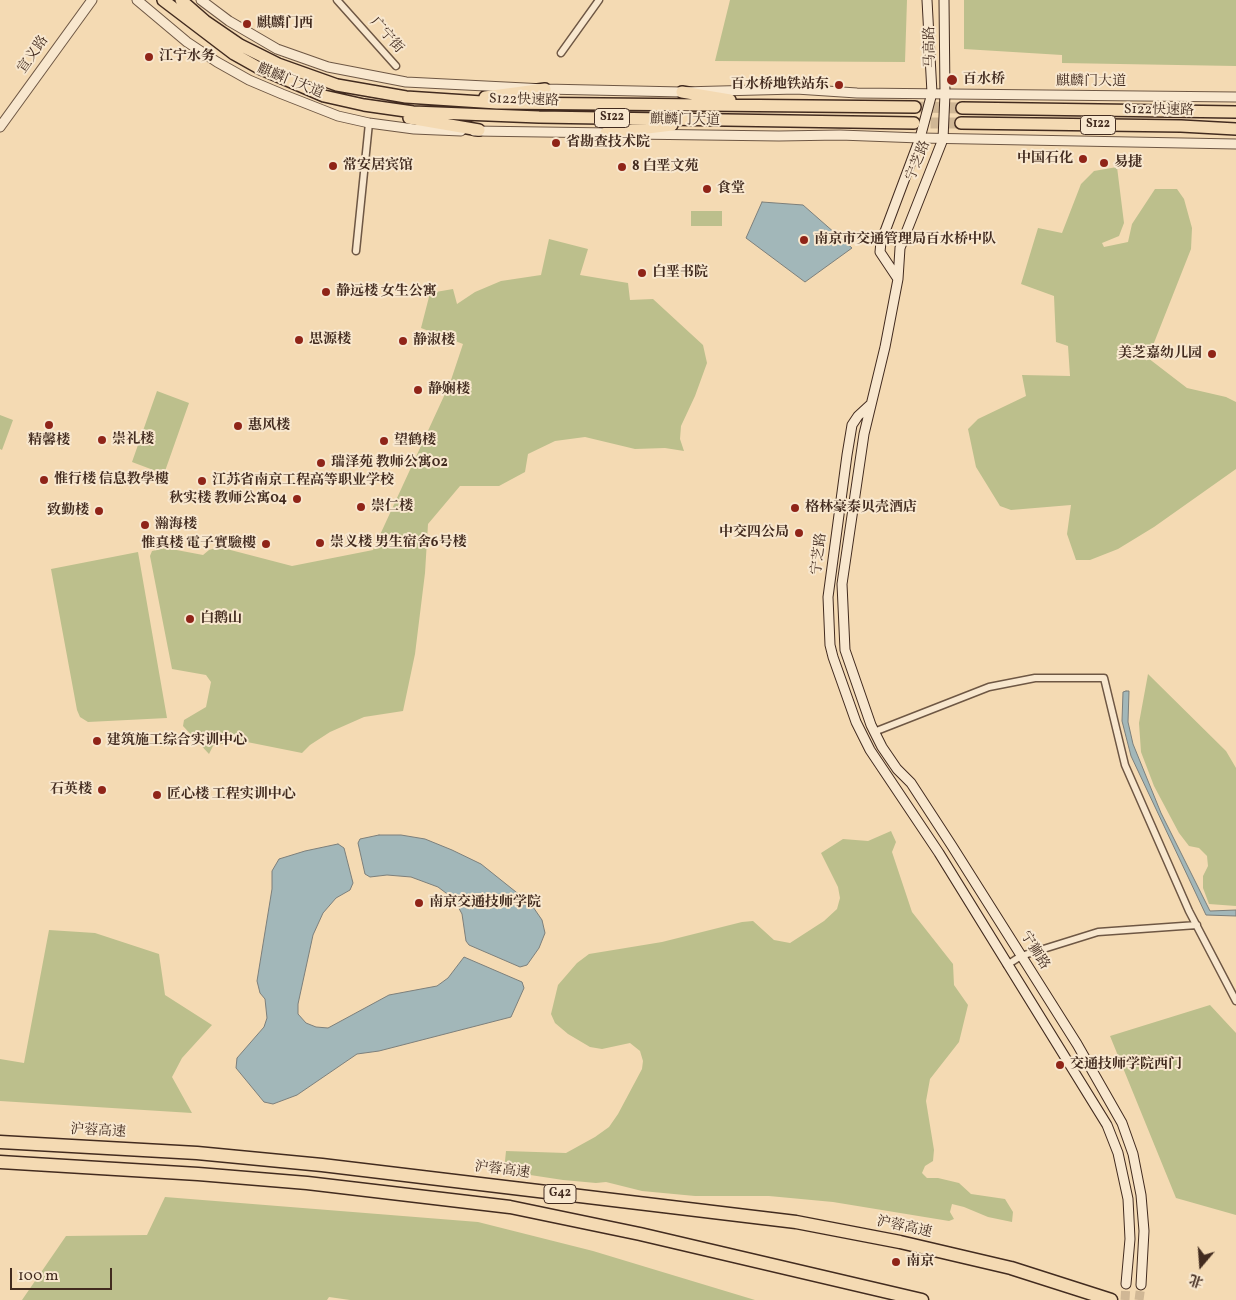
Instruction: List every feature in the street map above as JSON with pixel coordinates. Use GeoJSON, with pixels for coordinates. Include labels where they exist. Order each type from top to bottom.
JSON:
{"type":"FeatureCollection","features":[{"type":"Feature","properties":{"kind":"highway","name":"S122快速路"},"geometry":{"type":"LineString","coordinates":[[163,0],[234,54],[259,68],[324,96],[364,105],[413,112],[449,114],[705,121],[914,123]]}},
{"type":"Feature","properties":{"kind":"highway","name":"S122快速路"},"geometry":{"type":"LineString","coordinates":[[181,0],[205,21],[259,56],[315,79],[367,91],[452,101],[915,107]]}},
{"type":"Feature","properties":{"kind":"highway"},"geometry":{"type":"LineString","coordinates":[[452,101],[545,89]]}},
{"type":"Feature","properties":{"kind":"highway"},"geometry":{"type":"LineString","coordinates":[[682,92],[769,106]]}},
{"type":"Feature","properties":{"kind":"highway"},"geometry":{"type":"LineString","coordinates":[[364,105],[413,119],[479,130]]}},
{"type":"Feature","properties":{"kind":"highway","name":"S122快速路"},"geometry":{"type":"LineString","coordinates":[[962,108],[1236,112]]}},
{"type":"Feature","properties":{"kind":"highway"},"geometry":{"type":"LineString","coordinates":[[606,133],[705,121]]}},
{"type":"Feature","properties":{"kind":"highway","name":"S122快速路"},"geometry":{"type":"LineString","coordinates":[[961,123],[1181,126],[1236,130]]}},
{"type":"Feature","properties":{"kind":"highway","name":"沪蓉高速"},"geometry":{"type":"LineString","coordinates":[[0,1142],[197,1153],[322,1165],[796,1222],[900,1242],[1011,1268],[1111,1300]]}},
{"type":"Feature","properties":{"kind":"highway","name":"G42"},"geometry":{"type":"LineString","coordinates":[[0,1162],[198,1174],[307,1183],[510,1207],[640,1234],[922,1300]]}},
{"type":"Feature","properties":{"kind":"main road","name":"宣义路"},"geometry":{"type":"LineString","coordinates":[[0,127],[92,0]]}},
{"type":"Feature","properties":{"kind":"main road","name":"麒麟门大道"},"geometry":{"type":"LineString","coordinates":[[138,0],[187,42],[248,80],[318,109],[369,123],[414,129],[779,136],[840,135],[942,139],[1236,144]]}},
{"type":"Feature","properties":{"kind":"main road","name":"麒麟门大道"},"geometry":{"type":"LineString","coordinates":[[201,0],[229,21],[276,49],[328,67],[406,82],[545,89],[682,92],[796,89],[857,93],[1236,97]]}},
{"type":"Feature","properties":{"kind":"main road","name":"马高路"},"geometry":{"type":"LineString","coordinates":[[920,138],[932,93],[927,0]]}},
{"type":"Feature","properties":{"kind":"main road","name":"马高路"},"geometry":{"type":"LineString","coordinates":[[942,139],[945,94],[944,0]]}},
{"type":"Feature","properties":{"kind":"main road","name":"宁芝路"},"geometry":{"type":"LineString","coordinates":[[898,279],[880,252],[881,242],[920,138]]}},
{"type":"Feature","properties":{"kind":"main road","name":"宁芝路"},"geometry":{"type":"LineString","coordinates":[[845,650],[842,584],[864,434],[898,279],[900,248],[942,139]]}},
{"type":"Feature","properties":{"kind":"main road","name":"宁芝路"},"geometry":{"type":"LineString","coordinates":[[872,403],[858,416],[852,425],[828,597],[830,645],[856,722],[870,750],[939,853],[1007,964]]}},
{"type":"Feature","properties":{"kind":"main road","name":"宁狮路"},"geometry":{"type":"LineString","coordinates":[[845,650],[874,732],[897,769],[911,783],[1021,956],[1091,1067],[1122,1123],[1133,1154],[1141,1195],[1144,1231],[1141,1285]]}},
{"type":"Feature","properties":{"kind":"main road"},"geometry":{"type":"LineString","coordinates":[[1007,964],[1092,1098],[1107,1125],[1118,1154],[1128,1199],[1130,1239],[1126,1284]]}},
{"type":"Feature","properties":{"kind":"street","name":"广宁街"},"geometry":{"type":"LineString","coordinates":[[337,0],[396,66]]}},
{"type":"Feature","properties":{"kind":"street"},"geometry":{"type":"LineString","coordinates":[[561,53],[599,0]]}},
{"type":"Feature","properties":{"kind":"street"},"geometry":{"type":"LineString","coordinates":[[356,251],[369,123]]}},
{"type":"Feature","properties":{"kind":"street"},"geometry":{"type":"LineString","coordinates":[[874,732],[989,687],[1035,678],[1104,678],[1125,765],[1189,910],[1236,1001]]}},
{"type":"Feature","properties":{"kind":"street"},"geometry":{"type":"LineString","coordinates":[[1007,964],[1021,956],[1098,932],[1197,925]]}},
{"type":"Feature","properties":{"kind":"green space"},"geometry":{"type":"Polygon","coordinates":[[[730,0],[907,0],[905,62],[715,61],[730,0]]]}},
{"type":"Feature","properties":{"kind":"green space"},"geometry":{"type":"Polygon","coordinates":[[[964,0],[1236,0],[1236,66],[1062,63],[1062,55],[964,49],[964,0]]]}},
{"type":"Feature","properties":{"kind":"green space"},"geometry":{"type":"Polygon","coordinates":[[[1117,167],[1124,223],[1119,236],[1102,243],[1104,247],[1128,242],[1132,224],[1155,189],[1177,189],[1184,199],[1192,228],[1191,249],[1148,358],[1187,388],[1226,397],[1236,402],[1236,469],[1154,527],[1118,549],[1090,560],[1076,560],[1067,534],[1071,505],[1011,510],[1000,506],[976,467],[968,429],[978,419],[1026,396],[1022,375],[1070,376],[1068,346],[1056,342],[1054,296],[1021,284],[1038,228],[1062,233],[1081,184],[1094,171],[1117,167]]]}},
{"type":"Feature","properties":{"kind":"green space"},"geometry":{"type":"Polygon","coordinates":[[[691,211],[722,211],[722,226],[691,226],[691,211]]]}},
{"type":"Feature","properties":{"kind":"green space"},"geometry":{"type":"Polygon","coordinates":[[[549,239],[588,249],[580,275],[628,283],[630,300],[653,299],[703,345],[707,363],[681,426],[680,439],[684,451],[665,448],[635,449],[585,437],[555,441],[528,454],[525,472],[499,486],[460,486],[428,524],[425,573],[415,654],[403,711],[364,717],[330,732],[310,745],[302,753],[237,740],[213,746],[209,754],[183,726],[184,720],[206,707],[211,682],[206,675],[172,669],[150,556],[152,551],[166,548],[203,555],[209,550],[219,547],[292,566],[373,550],[450,383],[463,344],[421,328],[430,293],[453,289],[457,304],[475,292],[501,281],[541,275],[549,239]]]}},
{"type":"Feature","properties":{"kind":"green space"},"geometry":{"type":"Polygon","coordinates":[[[157,391],[189,403],[164,474],[132,462],[157,391]]]}},
{"type":"Feature","properties":{"kind":"green space"},"geometry":{"type":"Polygon","coordinates":[[[0,415],[13,420],[2,450],[0,449],[0,415]]]}},
{"type":"Feature","properties":{"kind":"green space"},"geometry":{"type":"Polygon","coordinates":[[[138,552],[167,718],[88,722],[80,717],[77,710],[51,569],[138,552]]]}},
{"type":"Feature","properties":{"kind":"green space"},"geometry":{"type":"Polygon","coordinates":[[[1148,674],[1226,751],[1236,768],[1236,906],[1209,904],[1203,888],[1203,876],[1208,866],[1207,856],[1199,848],[1189,846],[1179,833],[1154,786],[1141,752],[1139,723],[1148,674]]]}},
{"type":"Feature","properties":{"kind":"green space"},"geometry":{"type":"Polygon","coordinates":[[[891,831],[896,842],[892,852],[912,912],[953,964],[954,985],[968,1005],[959,1042],[930,1079],[926,1101],[934,1150],[933,1161],[925,1166],[922,1173],[927,1178],[938,1178],[959,1183],[971,1194],[1005,1199],[1013,1212],[1012,1222],[988,1217],[952,1204],[950,1212],[954,1219],[949,1221],[833,1202],[769,1196],[695,1196],[642,1191],[606,1182],[563,1180],[504,1171],[506,1151],[566,1153],[609,1127],[642,1069],[643,1061],[640,1051],[630,1043],[602,1049],[590,1047],[568,1034],[555,1023],[551,1014],[558,985],[577,963],[589,954],[662,942],[742,922],[753,921],[774,940],[790,943],[824,921],[837,909],[840,898],[838,887],[821,853],[843,839],[868,841],[891,831]]]}},
{"type":"Feature","properties":{"kind":"green space"},"geometry":{"type":"Polygon","coordinates":[[[49,930],[95,933],[159,954],[165,995],[212,1025],[182,1058],[172,1077],[192,1113],[0,1101],[0,1059],[24,1063],[49,930]]]}},
{"type":"Feature","properties":{"kind":"green space"},"geometry":{"type":"Polygon","coordinates":[[[1210,1005],[1236,1033],[1236,1215],[1176,1198],[1110,1036],[1210,1005]]]}},
{"type":"Feature","properties":{"kind":"green space"},"geometry":{"type":"Polygon","coordinates":[[[165,1197],[478,1222],[593,1251],[755,1300],[350,1300],[329,1297],[327,1300],[22,1300],[66,1236],[147,1235],[165,1197]]]}},
{"type":"Feature","properties":{"kind":"shaded area"},"geometry":{"type":"Polygon","coordinates":[[[762,202],[803,205],[852,248],[805,282],[746,238],[762,202]]]}},
{"type":"Feature","properties":{"kind":"shaded area"},"geometry":{"type":"Polygon","coordinates":[[[1129,691],[1128,722],[1133,744],[1161,813],[1210,911],[1236,910],[1236,916],[1206,915],[1131,756],[1122,721],[1123,692],[1129,691]]]}},
{"type":"Feature","properties":{"kind":"shaded area"},"geometry":{"type":"Polygon","coordinates":[[[379,835],[401,835],[425,839],[452,850],[481,864],[531,904],[542,920],[545,933],[539,948],[527,965],[520,967],[469,945],[466,941],[462,914],[454,899],[438,887],[411,877],[387,875],[370,877],[365,874],[358,843],[360,839],[379,835]]]}},
{"type":"Feature","properties":{"kind":"shaded area"},"geometry":{"type":"Polygon","coordinates":[[[338,844],[344,848],[353,883],[350,890],[336,898],[323,913],[313,935],[298,1004],[298,1014],[306,1023],[316,1027],[328,1028],[389,995],[437,986],[448,978],[464,957],[522,982],[524,988],[511,1017],[379,1051],[357,1054],[297,1095],[273,1104],[264,1102],[236,1068],[237,1058],[264,1027],[267,1018],[265,999],[260,993],[257,981],[272,889],[272,871],[279,859],[338,844]]]}},
{"type":"Feature","properties":{"kind":"tunnel"},"geometry":{"type":"LineString","coordinates":[[915,107],[962,108]]}},
{"type":"Feature","properties":{"kind":"tunnel"},"geometry":{"type":"LineString","coordinates":[[914,123],[961,123]]}},
{"type":"Feature","properties":{"kind":"tunnel"},"geometry":{"type":"LineString","coordinates":[[1125,1300],[1126,1284]]}},
{"type":"Feature","properties":{"kind":"tunnel"},"geometry":{"type":"LineString","coordinates":[[1139,1300],[1141,1285]]}},
{"type":"Feature","properties":{"kind":"place","name":"麒麟门西"},"geometry":{"type":"Point","coordinates":[247,24]}},
{"type":"Feature","properties":{"kind":"place","name":"江宁水务"},"geometry":{"type":"Point","coordinates":[149,57]}},
{"type":"Feature","properties":{"kind":"place","name":"百水桥"},"geometry":{"type":"Point","coordinates":[952,80]}},
{"type":"Feature","properties":{"kind":"place","name":"百水桥地铁站东"},"geometry":{"type":"Point","coordinates":[839,85]}},
{"type":"Feature","properties":{"kind":"place","name":"省勘查技术院"},"geometry":{"type":"Point","coordinates":[556,143]}},
{"type":"Feature","properties":{"kind":"place","name":"中国石化"},"geometry":{"type":"Point","coordinates":[1083,159]}},
{"type":"Feature","properties":{"kind":"place","name":"易捷"},"geometry":{"type":"Point","coordinates":[1104,163]}},
{"type":"Feature","properties":{"kind":"place","name":"常安居宾馆"},"geometry":{"type":"Point","coordinates":[333,166]}},
{"type":"Feature","properties":{"kind":"place","name":"8 白垩文苑"},"geometry":{"type":"Point","coordinates":[622,167]}},
{"type":"Feature","properties":{"kind":"place","name":"食堂"},"geometry":{"type":"Point","coordinates":[707,189]}},
{"type":"Feature","properties":{"kind":"place","name":"南京市交通管理局百水桥中队"},"geometry":{"type":"Point","coordinates":[804,240]}},
{"type":"Feature","properties":{"kind":"place","name":"白垩书院"},"geometry":{"type":"Point","coordinates":[642,273]}},
{"type":"Feature","properties":{"kind":"place","name":"静远楼 女生公寓"},"geometry":{"type":"Point","coordinates":[326,292]}},
{"type":"Feature","properties":{"kind":"place","name":"思源楼"},"geometry":{"type":"Point","coordinates":[299,340]}},
{"type":"Feature","properties":{"kind":"place","name":"静淑楼"},"geometry":{"type":"Point","coordinates":[403,341]}},
{"type":"Feature","properties":{"kind":"place","name":"美芝嘉幼儿园"},"geometry":{"type":"Point","coordinates":[1212,354]}},
{"type":"Feature","properties":{"kind":"place","name":"静娴楼"},"geometry":{"type":"Point","coordinates":[418,390]}},
{"type":"Feature","properties":{"kind":"place","name":"精馨楼"},"geometry":{"type":"Point","coordinates":[49,425]}},
{"type":"Feature","properties":{"kind":"place","name":"惠风楼"},"geometry":{"type":"Point","coordinates":[238,426]}},
{"type":"Feature","properties":{"kind":"place","name":"崇礼楼"},"geometry":{"type":"Point","coordinates":[102,440]}},
{"type":"Feature","properties":{"kind":"place","name":"望鹤楼"},"geometry":{"type":"Point","coordinates":[384,441]}},
{"type":"Feature","properties":{"kind":"place","name":"瑞泽苑 教师公寓02"},"geometry":{"type":"Point","coordinates":[321,463]}},
{"type":"Feature","properties":{"kind":"place","name":"惟行楼 信息教學樓"},"geometry":{"type":"Point","coordinates":[44,480]}},
{"type":"Feature","properties":{"kind":"place","name":"江苏省南京工程高等职业学校"},"geometry":{"type":"Point","coordinates":[202,481]}},
{"type":"Feature","properties":{"kind":"place","name":"秋实楼 教师公寓04"},"geometry":{"type":"Point","coordinates":[297,499]}},
{"type":"Feature","properties":{"kind":"place","name":"崇仁楼"},"geometry":{"type":"Point","coordinates":[361,507]}},
{"type":"Feature","properties":{"kind":"place","name":"格林豪泰贝壳酒店"},"geometry":{"type":"Point","coordinates":[795,508]}},
{"type":"Feature","properties":{"kind":"place","name":"致勤楼"},"geometry":{"type":"Point","coordinates":[99,511]}},
{"type":"Feature","properties":{"kind":"place","name":"瀚海楼"},"geometry":{"type":"Point","coordinates":[145,525]}},
{"type":"Feature","properties":{"kind":"place","name":"中交四公局"},"geometry":{"type":"Point","coordinates":[799,533]}},
{"type":"Feature","properties":{"kind":"place","name":"崇义楼 男生宿舍6号楼"},"geometry":{"type":"Point","coordinates":[320,543]}},
{"type":"Feature","properties":{"kind":"place","name":"惟真楼 電子實驗樓"},"geometry":{"type":"Point","coordinates":[266,544]}},
{"type":"Feature","properties":{"kind":"place","name":"白鹅山"},"geometry":{"type":"Point","coordinates":[190,619]}},
{"type":"Feature","properties":{"kind":"place","name":"建筑施工综合实训中心"},"geometry":{"type":"Point","coordinates":[97,741]}},
{"type":"Feature","properties":{"kind":"place","name":"石英楼"},"geometry":{"type":"Point","coordinates":[102,790]}},
{"type":"Feature","properties":{"kind":"place","name":"匠心楼 工程实训中心"},"geometry":{"type":"Point","coordinates":[157,795]}},
{"type":"Feature","properties":{"kind":"place","name":"南京交通技师学院"},"geometry":{"type":"Point","coordinates":[419,903]}},
{"type":"Feature","properties":{"kind":"place","name":"交通技师学院西门"},"geometry":{"type":"Point","coordinates":[1060,1065]}},
{"type":"Feature","properties":{"kind":"place","name":"南京"},"geometry":{"type":"Point","coordinates":[896,1262]}}]}
